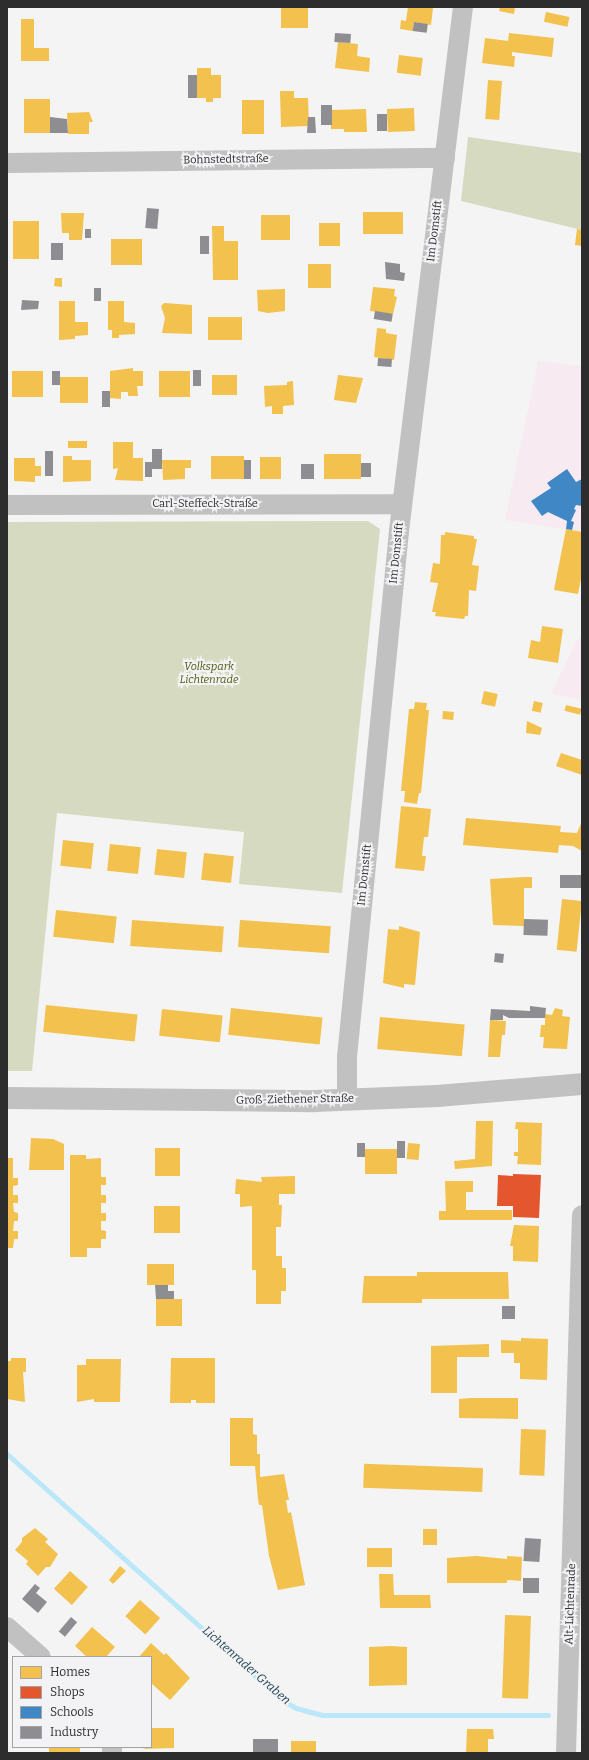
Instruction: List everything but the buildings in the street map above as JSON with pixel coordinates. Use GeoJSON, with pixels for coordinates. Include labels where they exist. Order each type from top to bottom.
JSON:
{"type":"FeatureCollection","features":[{"type":"Feature","properties":{"kind":"street","name":"Im Domstift"},"geometry":{"type":"LineString","coordinates":[[347,1100],[348,1057],[402,504],[463,7]]}},
{"type":"Feature","properties":{"kind":"street","name":"Bohnstedtstraße"},"geometry":{"type":"LineString","coordinates":[[7,162],[445,158]]}},
{"type":"Feature","properties":{"kind":"street","name":"Carl-Steffeck-Straße"},"geometry":{"type":"LineString","coordinates":[[7,505],[402,504]]}},
{"type":"Feature","properties":{"kind":"street","name":"Groß-Ziethener Straße"},"geometry":{"type":"LineString","coordinates":[[7,1098],[264,1102],[347,1100],[582,1084]]}},
{"type":"Feature","properties":{"kind":"street","name":"Alt-Lichtenrade"},"geometry":{"type":"LineString","coordinates":[[566,1753],[582,1215]]}},
{"type":"Feature","properties":{"kind":"street"},"geometry":{"type":"LineString","coordinates":[[7,1627],[40,1656]]}},
{"type":"Feature","properties":{"kind":"shaded area"},"geometry":{"type":"Polygon","coordinates":[[[538,361],[582,366],[582,532],[505,520],[538,361]]]}},
{"type":"Feature","properties":{"kind":"shaded area"},"geometry":{"type":"Polygon","coordinates":[[[579,636],[582,638],[582,700],[551,694],[579,636]]]}},
{"type":"Feature","properties":{"kind":"green space"},"geometry":{"type":"Polygon","coordinates":[[[468,137],[581,153],[582,230],[461,201],[468,137]]]}},
{"type":"Feature","properties":{"kind":"green space","name":"Volkspark Lichtenrade"},"geometry":{"type":"Polygon","coordinates":[[[368,521],[380,529],[342,893],[239,884],[244,832],[57,813],[32,1071],[7,1071],[7,522],[368,521]]]}},
{"type":"Feature","properties":{"kind":"waterway","name":"Lichtenrader Graben"},"geometry":{"type":"LineString","coordinates":[[7,1454],[283,1701],[296,1708],[322,1715],[548,1715]]}}]}
